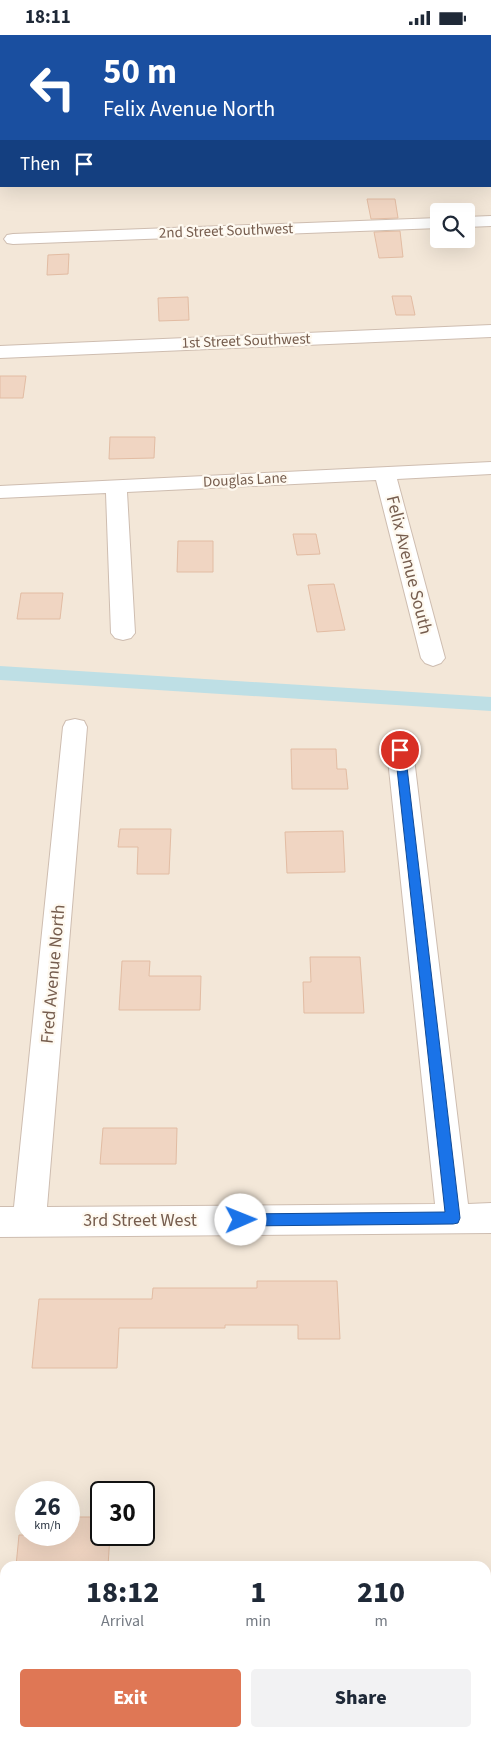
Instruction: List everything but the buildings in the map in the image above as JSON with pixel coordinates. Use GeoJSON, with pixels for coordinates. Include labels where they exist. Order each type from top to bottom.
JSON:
{"type":"FeatureCollection","features":[{"type":"Feature","properties":{"kind":"street"},"geometry":{"type":"LineString","coordinates":[[475,221],[491,221]]}},
{"type":"Feature","properties":{"kind":"street","name":"2nd Street Southwest"},"geometry":{"type":"LineString","coordinates":[[12,239],[430,223]]}},
{"type":"Feature","properties":{"kind":"street","name":"1st Street Southwest"},"geometry":{"type":"LineString","coordinates":[[0,351],[491,331]]}},
{"type":"Feature","properties":{"kind":"street","name":"Douglas Lane"},"geometry":{"type":"LineString","coordinates":[[0,491],[491,468]]}},
{"type":"Feature","properties":{"kind":"street","name":"Felix Avenue South"},"geometry":{"type":"LineString","coordinates":[[385,473],[433,658]]}},
{"type":"Feature","properties":{"kind":"street"},"geometry":{"type":"LineString","coordinates":[[116,486],[123,633]]}},
{"type":"Feature","properties":{"kind":"street","name":"Fred Avenue North"},"geometry":{"type":"LineString","coordinates":[[14,1222],[75,727]]}},
{"type":"Feature","properties":{"kind":"street"},"geometry":{"type":"LineString","coordinates":[[400,750],[453,1218]]}},
{"type":"Feature","properties":{"kind":"street","name":"3rd Street West"},"geometry":{"type":"LineString","coordinates":[[14,1222],[491,1218]]}},
{"type":"Feature","properties":{"kind":"shaded area"},"geometry":{"type":"Polygon","coordinates":[[[0,187],[491,187],[491,1561],[0,1561],[0,187]]]}},
{"type":"Feature","properties":{"kind":"waterway"},"geometry":{"type":"LineString","coordinates":[[0,673],[491,704]]}},
{"type":"Feature","properties":{"kind":"route"},"geometry":{"type":"LineString","coordinates":[[241,1220],[453,1218],[400,750]]}}]}
